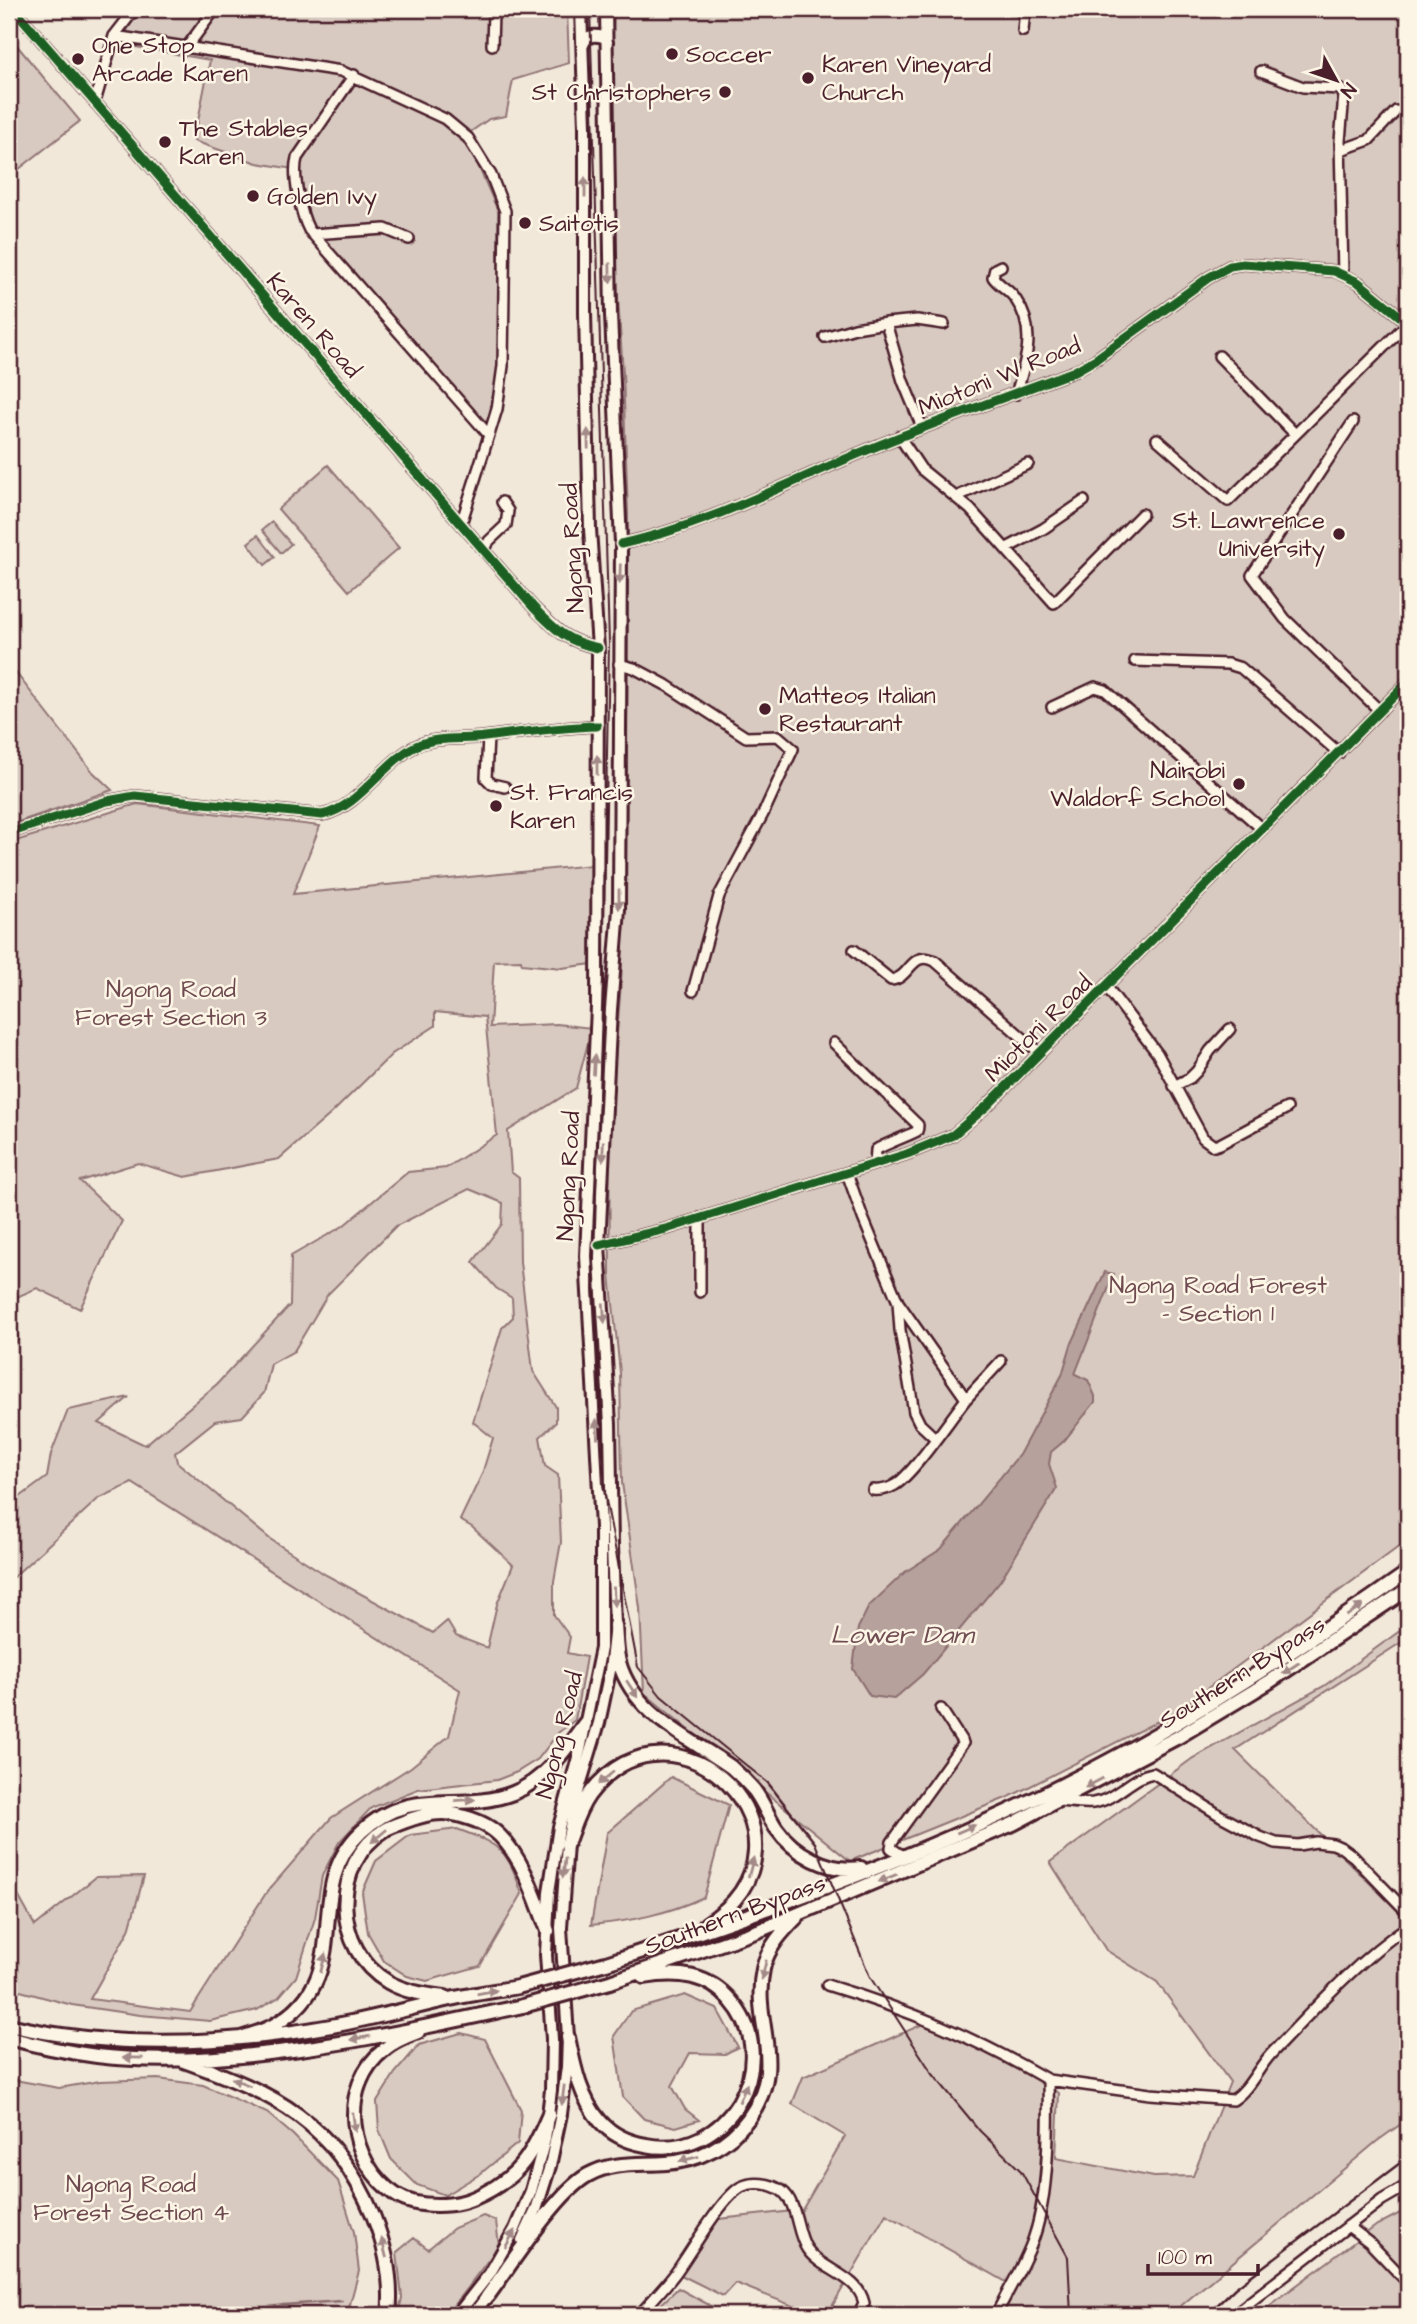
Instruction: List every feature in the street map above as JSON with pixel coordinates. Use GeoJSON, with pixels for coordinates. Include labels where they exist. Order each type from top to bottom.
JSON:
{"type":"FeatureCollection","features":[{"type":"Feature","properties":{"kind":"highway","name":"Southern Bypass"},"geometry":{"type":"LineString","coordinates":[[9,2025],[111,2042],[149,2043],[241,2038],[329,2027],[394,2014],[451,1998],[518,1987],[606,1963],[782,1904],[997,1816],[1085,1773],[1211,1703],[1315,1637],[1408,1572]]}},
{"type":"Feature","properties":{"kind":"highway","name":"Southern Bypass"},"geometry":{"type":"LineString","coordinates":[[9,2038],[97,2056],[176,2058],[289,2049],[438,2024],[523,2006],[610,1982],[743,1937],[801,1914],[961,1848],[1059,1801],[1178,1737],[1258,1689],[1408,1589]]}},
{"type":"Feature","properties":{"kind":"highway"},"geometry":{"type":"LineString","coordinates":[[615,1625],[619,1661],[626,1681],[636,1696],[662,1720],[742,1777],[787,1841],[812,1859],[838,1868],[878,1865]]}},
{"type":"Feature","properties":{"kind":"highway"},"geometry":{"type":"LineString","coordinates":[[241,2038],[275,2025],[291,2014],[312,1992],[325,1959],[331,1887],[342,1860],[360,1833],[390,1813],[417,1802],[478,1800],[515,1792],[533,1782],[548,1768],[585,1723]]}},
{"type":"Feature","properties":{"kind":"highway"},"geometry":{"type":"LineString","coordinates":[[567,1844],[587,1797],[612,1772],[649,1756],[671,1755],[687,1758],[707,1767],[734,1788],[745,1805],[755,1846],[746,1883],[735,1900],[691,1934]]}},
{"type":"Feature","properties":{"kind":"highway"},"geometry":{"type":"LineString","coordinates":[[451,1998],[411,1991],[388,1983],[368,1966],[351,1940],[345,1913],[347,1883],[355,1863],[384,1830],[416,1817],[447,1812],[484,1823],[500,1836],[517,1860],[548,1931]]}},
{"type":"Feature","properties":{"kind":"highway"},"geometry":{"type":"LineString","coordinates":[[487,2297],[558,2201],[584,2176],[621,2164],[669,2163],[696,2158],[724,2144],[740,2129],[758,2103],[765,2086],[768,2046],[761,1999],[763,1968],[776,1942],[801,1914]]}},
{"type":"Feature","properties":{"kind":"highway"},"geometry":{"type":"LineString","coordinates":[[568,2037],[577,2075],[587,2100],[599,2120],[621,2138],[652,2147],[681,2145],[708,2135],[733,2112],[747,2087],[752,2058],[747,2030],[739,2011],[730,2000],[709,1982],[686,1974],[663,1973],[610,1982]]}},
{"type":"Feature","properties":{"kind":"highway"},"geometry":{"type":"LineString","coordinates":[[438,2024],[384,2049],[365,2071],[358,2086],[353,2123],[360,2149],[376,2178],[391,2191],[415,2203],[458,2204],[471,2200],[495,2188],[515,2173],[532,2152],[549,2115]]}},
{"type":"Feature","properties":{"kind":"highway"},"geometry":{"type":"LineString","coordinates":[[176,2058],[261,2091],[305,2120],[338,2151],[351,2171],[381,2235],[391,2291],[389,2315]]}},
{"type":"Feature","properties":{"kind":"main road","name":"Ngong Road"},"geometry":{"type":"LineString","coordinates":[[457,2315],[490,2273],[515,2229],[531,2191],[545,2139],[549,2115],[552,2039],[546,1955],[549,1892],[565,1800],[580,1750],[598,1666],[602,1623],[599,1483],[586,1256],[597,1007],[598,648],[590,529],[581,9]]}},
{"type":"Feature","properties":{"kind":"main road","name":"Ngong Road"},"geometry":{"type":"LineString","coordinates":[[473,2315],[487,2297],[528,2228],[550,2166],[567,2067],[568,2037],[561,1928],[567,1844],[574,1805],[599,1723],[610,1671],[615,1625],[610,1424],[599,1245],[619,909],[621,544],[611,315],[606,9]]}},
{"type":"Feature","properties":{"kind":"main road"},"geometry":{"type":"LineString","coordinates":[[582,48],[588,36],[604,37],[607,42]]}},
{"type":"Feature","properties":{"kind":"main road"},"geometry":{"type":"LineString","coordinates":[[598,855],[610,859],[619,851]]}},
{"type":"Feature","properties":{"kind":"street","name":"Karen Road"},"geometry":{"type":"LineString","coordinates":[[14,9],[534,608],[559,634],[572,641],[598,648]]}},
{"type":"Feature","properties":{"kind":"street"},"geometry":{"type":"LineString","coordinates":[[95,102],[114,36],[135,9]]}},
{"type":"Feature","properties":{"kind":"street"},"geometry":{"type":"LineString","coordinates":[[187,47],[215,9]]}},
{"type":"Feature","properties":{"kind":"street"},"geometry":{"type":"LineString","coordinates":[[471,9],[488,9],[493,13],[492,45]]}},
{"type":"Feature","properties":{"kind":"street"},"geometry":{"type":"LineString","coordinates":[[1023,31],[1024,9]]}},
{"type":"Feature","properties":{"kind":"street"},"geometry":{"type":"LineString","coordinates":[[114,36],[317,66],[354,75],[455,126],[478,150],[503,200],[505,211],[503,366],[497,409],[461,524]]}},
{"type":"Feature","properties":{"kind":"street"},"geometry":{"type":"LineString","coordinates":[[1261,71],[1303,87],[1334,88],[1343,92],[1343,274]]}},
{"type":"Feature","properties":{"kind":"street"},"geometry":{"type":"LineString","coordinates":[[354,75],[304,146],[296,164],[302,214],[312,234],[489,435]]}},
{"type":"Feature","properties":{"kind":"street"},"geometry":{"type":"LineString","coordinates":[[1341,150],[1369,140],[1396,111]]}},
{"type":"Feature","properties":{"kind":"street"},"geometry":{"type":"LineString","coordinates":[[312,234],[385,229],[409,239]]}},
{"type":"Feature","properties":{"kind":"street","name":"Miotoni W Road"},"geometry":{"type":"LineString","coordinates":[[621,544],[652,537],[737,507],[899,436],[1084,367],[1208,278],[1230,266],[1243,264],[1326,269],[1343,274],[1371,292],[1408,323]]}},
{"type":"Feature","properties":{"kind":"street"},"geometry":{"type":"LineString","coordinates":[[1001,266],[995,269],[993,277],[1017,301],[1028,321],[1026,359],[1016,394]]}},
{"type":"Feature","properties":{"kind":"street"},"geometry":{"type":"LineString","coordinates":[[825,337],[863,326],[886,323],[917,320],[944,324]]}},
{"type":"Feature","properties":{"kind":"street"},"geometry":{"type":"LineString","coordinates":[[886,323],[903,381],[922,427]]}},
{"type":"Feature","properties":{"kind":"street"},"geometry":{"type":"LineString","coordinates":[[1157,439],[1228,501],[1408,323]]}},
{"type":"Feature","properties":{"kind":"street"},"geometry":{"type":"LineString","coordinates":[[1219,356],[1294,434]]}},
{"type":"Feature","properties":{"kind":"street"},"geometry":{"type":"LineString","coordinates":[[1353,422],[1252,575],[1285,619],[1380,711]]}},
{"type":"Feature","properties":{"kind":"street"},"geometry":{"type":"LineString","coordinates":[[899,436],[922,469],[956,496],[1007,548],[1054,603],[1142,514]]}},
{"type":"Feature","properties":{"kind":"street"},"geometry":{"type":"LineString","coordinates":[[956,496],[1028,464]]}},
{"type":"Feature","properties":{"kind":"street"},"geometry":{"type":"LineString","coordinates":[[1007,548],[1043,529],[1084,501]]}},
{"type":"Feature","properties":{"kind":"street"},"geometry":{"type":"LineString","coordinates":[[485,550],[489,541],[504,530],[508,510],[502,502]]}},
{"type":"Feature","properties":{"kind":"street"},"geometry":{"type":"LineString","coordinates":[[1135,661],[1228,664],[1241,668],[1339,753]]}},
{"type":"Feature","properties":{"kind":"street"},"geometry":{"type":"LineString","coordinates":[[619,664],[634,668],[666,685],[746,737],[778,736],[793,749],[763,814],[719,896],[693,991]]}},
{"type":"Feature","properties":{"kind":"street","name":"Miotoni Road"},"geometry":{"type":"LineString","coordinates":[[599,1245],[666,1229],[847,1173],[953,1135],[987,1106],[1408,682]]}},
{"type":"Feature","properties":{"kind":"street"},"geometry":{"type":"LineString","coordinates":[[1052,707],[1095,687],[1105,690],[1262,829]]}},
{"type":"Feature","properties":{"kind":"street"},"geometry":{"type":"LineString","coordinates":[[9,832],[107,801],[135,796],[322,815],[333,813],[346,804],[418,745],[440,740],[597,726]]}},
{"type":"Feature","properties":{"kind":"street"},"geometry":{"type":"LineString","coordinates":[[488,737],[486,778],[492,784],[505,787]]}},
{"type":"Feature","properties":{"kind":"street"},"geometry":{"type":"LineString","coordinates":[[854,950],[891,981],[897,980],[919,959],[928,958],[935,961],[1040,1053]]}},
{"type":"Feature","properties":{"kind":"street"},"geometry":{"type":"LineString","coordinates":[[1107,986],[1147,1038],[1203,1138],[1214,1146],[1287,1108]]}},
{"type":"Feature","properties":{"kind":"street"},"geometry":{"type":"LineString","coordinates":[[1174,1086],[1197,1071],[1210,1051],[1230,1029]]}},
{"type":"Feature","properties":{"kind":"street"},"geometry":{"type":"LineString","coordinates":[[834,1042],[918,1125],[912,1134],[876,1150],[875,1164]]}},
{"type":"Feature","properties":{"kind":"street"},"geometry":{"type":"LineString","coordinates":[[847,1173],[898,1302],[966,1399]]}},
{"type":"Feature","properties":{"kind":"street"},"geometry":{"type":"LineString","coordinates":[[700,1292],[701,1217]]}},
{"type":"Feature","properties":{"kind":"street"},"geometry":{"type":"LineString","coordinates":[[898,1302],[914,1412],[920,1424],[935,1438]]}},
{"type":"Feature","properties":{"kind":"street"},"geometry":{"type":"LineString","coordinates":[[873,1490],[881,1491],[896,1485],[912,1469],[966,1399],[1001,1361]]}},
{"type":"Feature","properties":{"kind":"street"},"geometry":{"type":"LineString","coordinates":[[903,1856],[894,1852],[891,1844],[963,1743],[941,1709]]}},
{"type":"Feature","properties":{"kind":"street"},"geometry":{"type":"LineString","coordinates":[[1059,1801],[1093,1803],[1153,1773],[1221,1816],[1268,1840],[1298,1845],[1316,1842],[1342,1848],[1408,1913]]}},
{"type":"Feature","properties":{"kind":"street"},"geometry":{"type":"LineString","coordinates":[[827,1985],[928,2019],[978,2041],[1048,2080],[1150,2094],[1233,2100],[1242,2093],[1270,2054],[1348,1975],[1408,1926]]}},
{"type":"Feature","properties":{"kind":"street"},"geometry":{"type":"LineString","coordinates":[[996,2315],[1029,2250],[1039,2223],[1045,2189],[1048,2080]]}},
{"type":"Feature","properties":{"kind":"street"},"geometry":{"type":"LineString","coordinates":[[641,2313],[673,2276],[726,2199],[743,2186],[761,2183],[782,2191],[791,2204],[798,2230],[807,2249],[817,2260],[857,2289],[864,2303],[858,2315]]}},
{"type":"Feature","properties":{"kind":"street"},"geometry":{"type":"LineString","coordinates":[[1233,2315],[1382,2200],[1408,2185]]}},
{"type":"Feature","properties":{"kind":"street"},"geometry":{"type":"LineString","coordinates":[[1348,2226],[1369,2242],[1408,2283]]}},
{"type":"Feature","properties":{"kind":"street"},"geometry":{"type":"LineString","coordinates":[[641,2313],[654,2315]]}},
{"type":"Feature","properties":{"kind":"green space"},"geometry":{"type":"Polygon","coordinates":[[[140,9],[567,9],[569,63],[513,80],[506,116],[489,119],[469,133],[473,154],[498,211],[498,370],[487,426],[309,223],[300,170],[257,163],[194,141],[210,60],[119,44],[140,9]]]}},
{"type":"Feature","properties":{"kind":"green space","name":"Ngong Road Forest - Section 1"},"geometry":{"type":"Polygon","coordinates":[[[614,9],[1408,9],[1408,1540],[1174,1713],[1011,1796],[850,1861],[644,1693],[640,1608],[622,1483],[620,1373],[610,1274],[609,1134],[621,983],[626,871],[628,631],[628,514],[616,269],[611,88],[614,9]]]}},
{"type":"Feature","properties":{"kind":"green space"},"geometry":{"type":"Polygon","coordinates":[[[9,36],[80,121],[9,177],[9,36]]]}},
{"type":"Feature","properties":{"kind":"green space"},"geometry":{"type":"Polygon","coordinates":[[[328,465],[399,548],[349,591],[278,509],[328,465]]]}},
{"type":"Feature","properties":{"kind":"green space"},"geometry":{"type":"Polygon","coordinates":[[[272,522],[291,544],[281,553],[262,530],[272,522]]]}},
{"type":"Feature","properties":{"kind":"green space"},"geometry":{"type":"Polygon","coordinates":[[[258,535],[275,557],[265,565],[248,543],[258,535]]]}},
{"type":"Feature","properties":{"kind":"green space"},"geometry":{"type":"Polygon","coordinates":[[[9,664],[93,772],[112,790],[9,825],[9,664]]]}},
{"type":"Feature","properties":{"kind":"green space","name":"Ngong Road Forest Section 3"},"geometry":{"type":"Polygon","coordinates":[[[137,804],[320,826],[293,894],[592,865],[592,964],[562,968],[522,964],[521,960],[494,961],[490,1027],[557,1024],[592,1028],[576,1088],[508,1131],[511,1172],[519,1178],[520,1262],[533,1371],[556,1407],[556,1422],[540,1437],[545,1466],[558,1475],[561,1542],[554,1581],[554,1615],[570,1637],[567,1653],[586,1657],[575,1720],[559,1732],[538,1759],[517,1772],[497,1780],[418,1789],[371,1808],[339,1842],[322,1876],[315,1918],[296,1977],[279,1997],[257,2010],[210,2021],[140,2015],[72,2005],[9,1988],[9,1879],[35,1926],[96,1877],[144,1876],[129,1930],[90,1999],[190,2012],[266,1893],[331,1818],[411,1767],[449,1736],[460,1690],[132,1483],[98,1499],[9,1581],[9,1505],[47,1477],[51,1454],[68,1410],[129,1397],[99,1423],[145,1445],[217,1384],[290,1305],[291,1256],[343,1226],[408,1172],[446,1168],[497,1135],[485,1017],[435,1012],[435,1026],[392,1054],[332,1113],[279,1159],[185,1177],[138,1163],[80,1181],[122,1221],[80,1309],[37,1288],[12,1299],[18,1339],[9,1354],[9,843],[137,804]],[[469,1189],[396,1226],[328,1294],[294,1351],[271,1364],[264,1393],[242,1417],[215,1421],[175,1453],[177,1462],[270,1539],[326,1575],[433,1633],[447,1621],[456,1636],[487,1648],[497,1604],[513,1565],[472,1527],[460,1520],[482,1474],[493,1438],[473,1422],[502,1328],[513,1317],[512,1298],[496,1288],[473,1262],[502,1224],[503,1203],[469,1189]]]}},
{"type":"Feature","properties":{"kind":"green space"},"geometry":{"type":"Polygon","coordinates":[[[1408,1625],[1408,1638],[1235,1750],[1408,1921],[1408,2119],[1376,2142],[1170,2315],[1001,2315],[1015,2287],[886,2214],[827,2315],[816,2315],[735,2283],[723,2296],[681,2275],[719,2219],[802,2210],[845,2136],[792,2104],[803,2077],[923,2024],[994,2055],[1059,2093],[1056,2158],[1154,2177],[1193,2176],[1230,2082],[1157,1982],[1106,1950],[1050,1862],[1193,1758],[1324,1686],[1408,1625]]]}},
{"type":"Feature","properties":{"kind":"green space"},"geometry":{"type":"Polygon","coordinates":[[[671,1777],[729,1805],[704,1897],[649,1916],[591,1925],[607,1833],[671,1777]]]}},
{"type":"Feature","properties":{"kind":"green space"},"geometry":{"type":"Polygon","coordinates":[[[457,1829],[484,1840],[500,1851],[512,1867],[522,1894],[480,1966],[427,1981],[407,1976],[384,1961],[368,1933],[362,1893],[376,1861],[410,1835],[457,1829]]]}},
{"type":"Feature","properties":{"kind":"green space"},"geometry":{"type":"Polygon","coordinates":[[[685,1995],[717,2009],[738,2047],[725,2054],[690,2053],[672,2086],[685,2109],[699,2120],[676,2127],[644,2119],[623,2097],[614,2036],[631,2011],[685,1995]]]}},
{"type":"Feature","properties":{"kind":"green space"},"geometry":{"type":"Polygon","coordinates":[[[461,2033],[485,2039],[521,2110],[518,2143],[480,2174],[445,2195],[417,2185],[391,2159],[379,2130],[377,2102],[395,2073],[419,2045],[461,2033]]]}},
{"type":"Feature","properties":{"kind":"green space","name":"Ngong Road Forest Section 4"},"geometry":{"type":"Polygon","coordinates":[[[9,2079],[59,2088],[100,2081],[158,2079],[203,2085],[267,2113],[338,2181],[354,2232],[359,2271],[347,2315],[9,2315],[9,2079]]]}},
{"type":"Feature","properties":{"kind":"green space"},"geometry":{"type":"Polygon","coordinates":[[[1408,2209],[1408,2315],[1257,2315],[1377,2225],[1408,2209]]]}},
{"type":"Feature","properties":{"kind":"green space"},"geometry":{"type":"Polygon","coordinates":[[[483,2216],[496,2221],[499,2246],[446,2315],[398,2315],[402,2298],[397,2252],[414,2238],[428,2249],[454,2228],[483,2216]]]}},
{"type":"Feature","properties":{"kind":"green space"},"geometry":{"type":"Polygon","coordinates":[[[678,2288],[711,2306],[707,2315],[650,2315],[678,2288]]]}},
{"type":"Feature","properties":{"kind":"water","name":"Lower Dam"},"geometry":{"type":"Polygon","coordinates":[[[1105,1272],[1114,1274],[1075,1374],[1088,1380],[1095,1402],[1064,1441],[1051,1452],[1049,1464],[1057,1488],[1000,1581],[923,1674],[894,1699],[870,1696],[853,1669],[858,1628],[869,1606],[905,1572],[941,1549],[1019,1455],[1062,1375],[1071,1345],[1105,1272]]]}},
{"type":"Feature","properties":{"kind":"waterway"},"geometry":{"type":"LineString","coordinates":[[225,2315],[283,2305],[342,2301]]}},
{"type":"Feature","properties":{"kind":"tram line"},"geometry":{"type":"LineString","coordinates":[[590,9],[609,643],[603,976],[593,1289],[603,1485],[638,1667],[661,1696],[768,1783]]}},
{"type":"Feature","properties":{"kind":"tram line"},"geometry":{"type":"LineString","coordinates":[[815,1843],[870,1977],[932,2073],[980,2131],[1021,2171],[1068,2257],[1071,2315]]}},
{"type":"Feature","properties":{"kind":"railway"},"geometry":{"type":"LineString","coordinates":[[768,1783],[815,1843]]}},
{"type":"Feature","properties":{"kind":"railway"},"geometry":{"type":"LineString","coordinates":[[1207,2315],[1235,2288],[1408,2157]]}},
{"type":"Feature","properties":{"kind":"cycle path"},"geometry":{"type":"LineString","coordinates":[[14,9],[534,608],[563,634],[598,648]]}},
{"type":"Feature","properties":{"kind":"cycle path"},"geometry":{"type":"LineString","coordinates":[[621,544],[713,516],[887,442],[1075,371],[1096,359],[1208,278],[1230,266],[1243,264],[1334,271],[1358,282],[1408,323]]}},
{"type":"Feature","properties":{"kind":"cycle path"},"geometry":{"type":"LineString","coordinates":[[599,1245],[666,1229],[907,1154],[953,1135],[987,1106],[1408,682]]}},
{"type":"Feature","properties":{"kind":"cycle path"},"geometry":{"type":"LineString","coordinates":[[9,833],[107,801],[135,796],[322,815],[348,803],[392,763],[424,743],[597,726]]}},
{"type":"Feature","properties":{"kind":"place","name":"Soccer"},"geometry":{"type":"Point","coordinates":[672,54]}},
{"type":"Feature","properties":{"kind":"place","name":"One Stop Arcade Karen"},"geometry":{"type":"Point","coordinates":[78,59]}},
{"type":"Feature","properties":{"kind":"place","name":"Karen Vineyard Church"},"geometry":{"type":"Point","coordinates":[808,78]}},
{"type":"Feature","properties":{"kind":"place","name":"St Christophers"},"geometry":{"type":"Point","coordinates":[725,92]}},
{"type":"Feature","properties":{"kind":"place","name":"The Stables Karen"},"geometry":{"type":"Point","coordinates":[165,142]}},
{"type":"Feature","properties":{"kind":"place","name":"Golden Ivy"},"geometry":{"type":"Point","coordinates":[253,196]}},
{"type":"Feature","properties":{"kind":"place","name":"Saitotis"},"geometry":{"type":"Point","coordinates":[525,223]}},
{"type":"Feature","properties":{"kind":"place","name":"St. Lawrence University"},"geometry":{"type":"Point","coordinates":[1339,534]}},
{"type":"Feature","properties":{"kind":"place","name":"Matteos Italian Restaurant"},"geometry":{"type":"Point","coordinates":[765,709]}},
{"type":"Feature","properties":{"kind":"place","name":"Nairobi Waldorf School"},"geometry":{"type":"Point","coordinates":[1239,784]}},
{"type":"Feature","properties":{"kind":"place","name":"St. Francis Karen"},"geometry":{"type":"Point","coordinates":[496,806]}}]}
